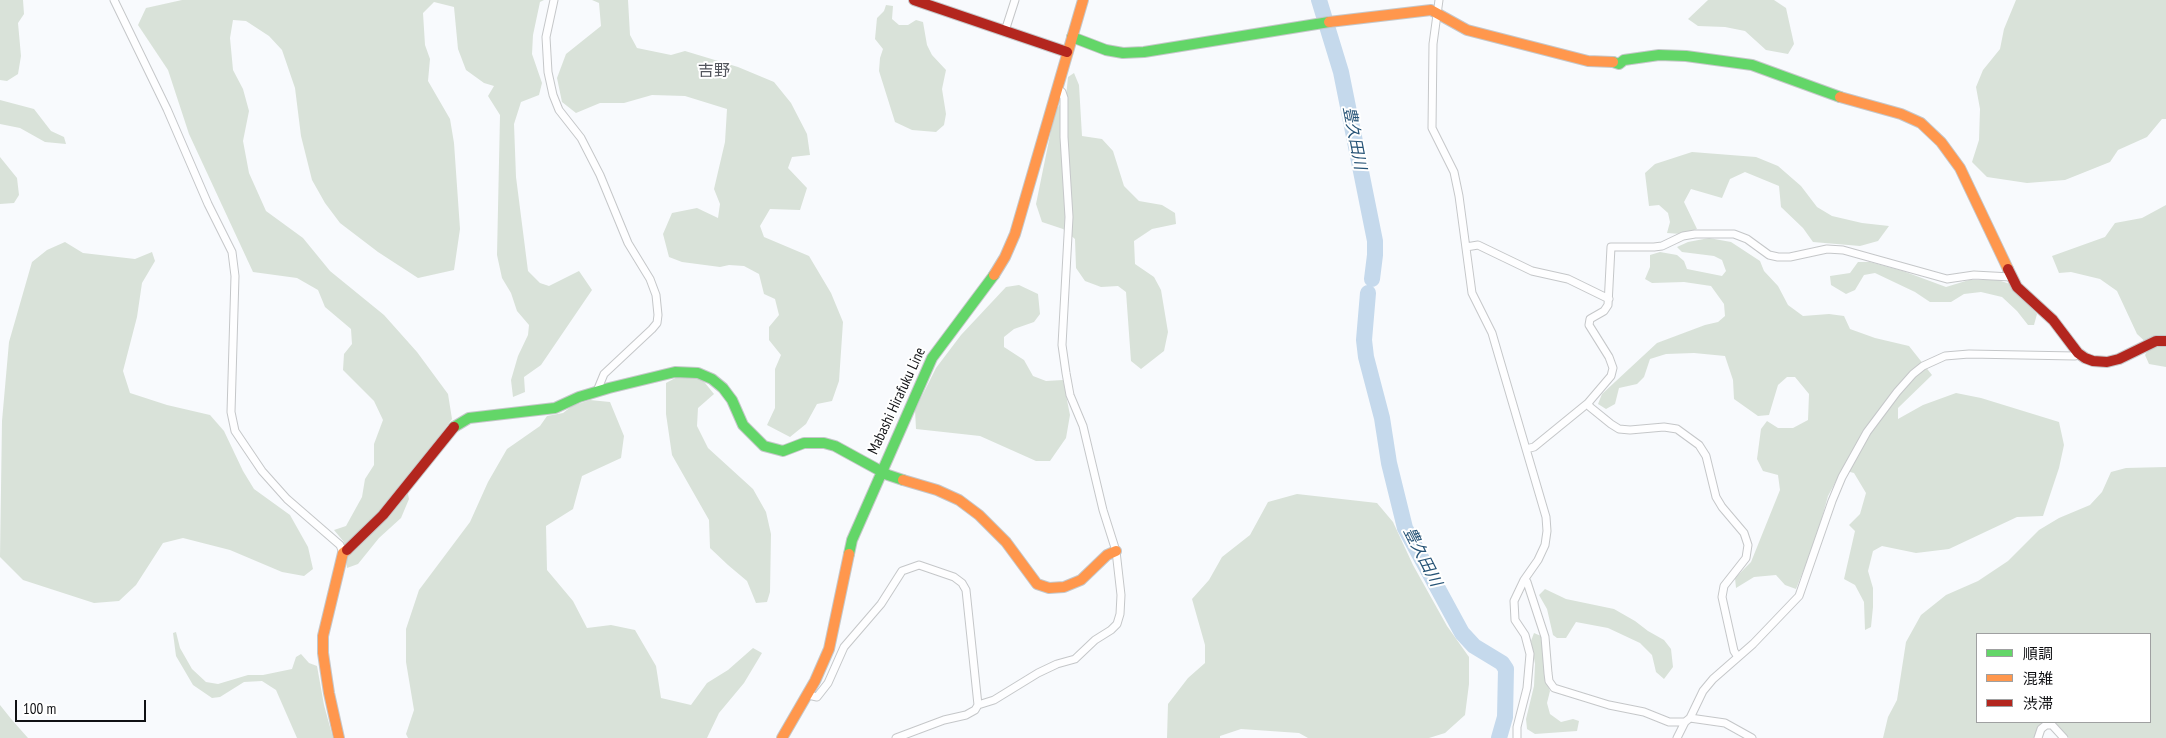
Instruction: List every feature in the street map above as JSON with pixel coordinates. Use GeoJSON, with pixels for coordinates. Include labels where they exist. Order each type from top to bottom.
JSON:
{"type":"FeatureCollection","features":[{"type":"Feature","properties":{"kind":"street"},"geometry":{"type":"LineString","coordinates":[[114,0],[164,101],[232,252],[235,276],[231,412],[235,431],[262,471],[287,498],[340,546],[344,553]]}},
{"type":"Feature","properties":{"kind":"street"},"geometry":{"type":"LineString","coordinates":[[554,0],[546,36],[548,72],[559,110],[581,138],[600,175],[628,243],[650,279],[656,295],[657,323],[604,374],[597,391]]}},
{"type":"Feature","properties":{"kind":"street"},"geometry":{"type":"LineString","coordinates":[[914,0],[1067,52]]}},
{"type":"Feature","properties":{"kind":"street"},"geometry":{"type":"LineString","coordinates":[[1005,32],[1016,0]]}},
{"type":"Feature","properties":{"kind":"street","name":"Mabashi Hirafuku Line"},"geometry":{"type":"LineString","coordinates":[[782,738],[808,695],[829,649],[848,554],[880,471],[932,358],[1005,257],[1027,198],[1083,0]]}},
{"type":"Feature","properties":{"kind":"street"},"geometry":{"type":"LineString","coordinates":[[1439,0],[1433,44],[1432,128],[1454,172],[1472,293],[1492,333],[1546,518],[1545,545],[1514,601],[1515,620],[1525,635],[1530,654],[1527,688],[1517,727],[1517,738]]}},
{"type":"Feature","properties":{"kind":"street"},"geometry":{"type":"LineString","coordinates":[[1072,37],[1106,50],[1123,54],[1333,21],[1422,10],[1437,13],[1467,30],[1588,61],[1620,64],[1624,60],[1659,55],[1686,56],[1752,65],[1841,97],[1901,114],[1920,123],[1949,152],[1960,168],[1993,234],[2011,276],[2027,298],[2052,320],[2078,353],[2093,361],[2107,362],[2119,359],[2156,341],[2166,341]]}},
{"type":"Feature","properties":{"kind":"street"},"geometry":{"type":"LineString","coordinates":[[978,705],[994,700],[1038,673],[1057,664],[1075,659],[1091,643],[1117,624],[1121,595],[1116,551],[1103,510],[1083,426],[1070,394],[1062,345],[1069,217],[1064,137],[1064,98],[1062,92],[1057,88]]}},
{"type":"Feature","properties":{"kind":"street"},"geometry":{"type":"LineString","coordinates":[[1526,449],[1534,446],[1588,403],[1607,382],[1613,368],[1589,325],[1593,315],[1604,311],[1608,305],[1611,247],[1662,246],[1683,236],[1708,233],[1741,236],[1758,249],[1778,257],[1790,257],[1827,248],[1843,250],[1947,279],[1974,275],[2011,276]]}},
{"type":"Feature","properties":{"kind":"street"},"geometry":{"type":"LineString","coordinates":[[1466,247],[1478,245],[1532,271],[1568,279],[1609,299]]}},
{"type":"Feature","properties":{"kind":"street"},"geometry":{"type":"LineString","coordinates":[[1677,738],[1704,691],[1753,644],[1798,596],[1842,477],[1872,425],[1897,392],[1922,366],[1945,356],[1969,354],[2075,356],[2078,353]]}},
{"type":"Feature","properties":{"kind":"street"},"geometry":{"type":"LineString","coordinates":[[338,738],[323,653],[323,636],[344,553],[383,515],[425,465],[447,433],[458,423],[469,418],[555,408],[597,391],[675,372],[698,373],[712,379],[723,388],[732,400],[743,425],[764,446],[784,451],[804,444],[824,443],[835,446],[880,471],[937,490],[959,500],[979,515],[1006,542],[1037,584],[1049,588],[1064,586],[1080,580],[1107,555],[1116,551]]}},
{"type":"Feature","properties":{"kind":"street"},"geometry":{"type":"LineString","coordinates":[[1588,403],[1604,419],[1619,429],[1664,427],[1677,430],[1700,445],[1706,456],[1716,497],[1744,533],[1748,545],[1746,558],[1727,581],[1722,597],[1734,651],[1738,657]]}},
{"type":"Feature","properties":{"kind":"street"},"geometry":{"type":"LineString","coordinates":[[808,695],[817,697],[828,683],[844,647],[881,604],[902,571],[919,565],[954,577],[962,583],[966,590],[978,705],[976,710],[966,715],[944,720],[896,738]]}},
{"type":"Feature","properties":{"kind":"street"},"geometry":{"type":"LineString","coordinates":[[1524,580],[1527,582],[1545,637],[1549,681],[1554,688],[1581,698],[1644,712],[1669,722],[1687,720],[1725,723],[1752,738]]}},
{"type":"Feature","properties":{"kind":"street"},"geometry":{"type":"LineString","coordinates":[[2038,738],[2041,729],[2046,725],[2052,725],[2064,738]]}},
{"type":"Feature","properties":{"kind":"shaded area"},"geometry":{"type":"Polygon","coordinates":[[[0,0],[23,0],[24,14],[18,23],[21,56],[18,74],[7,81],[0,80],[0,0]]]}},
{"type":"Feature","properties":{"kind":"shaded area"},"geometry":{"type":"Polygon","coordinates":[[[182,0],[544,0],[540,2],[533,35],[532,54],[542,83],[539,95],[521,102],[514,124],[516,177],[528,271],[540,283],[549,286],[579,271],[592,290],[541,365],[524,377],[525,392],[513,397],[511,380],[518,356],[528,335],[529,325],[517,311],[511,293],[502,278],[497,255],[500,115],[488,96],[494,86],[484,83],[466,70],[458,49],[454,7],[434,2],[423,13],[425,45],[430,59],[428,81],[450,119],[454,143],[460,229],[454,270],[418,278],[378,252],[340,223],[325,203],[312,180],[301,136],[295,88],[282,50],[269,36],[246,21],[233,20],[230,38],[233,70],[243,89],[249,111],[243,141],[249,173],[266,211],[303,238],[330,271],[384,315],[417,352],[448,394],[452,419],[406,484],[409,499],[401,518],[379,538],[358,564],[347,568],[344,542],[334,530],[346,526],[362,497],[365,479],[374,465],[374,444],[383,420],[374,401],[343,370],[344,354],[352,344],[351,329],[325,307],[318,290],[297,278],[253,272],[189,134],[168,70],[138,25],[146,8],[182,0]]]}},
{"type":"Feature","properties":{"kind":"shaded area"},"geometry":{"type":"Polygon","coordinates":[[[592,0],[628,0],[630,35],[637,48],[671,55],[685,51],[738,67],[774,82],[791,103],[807,134],[810,155],[792,157],[788,168],[807,188],[800,210],[770,209],[760,226],[764,237],[809,256],[831,293],[843,322],[839,381],[832,401],[817,404],[806,424],[790,437],[767,425],[775,408],[775,369],[781,355],[769,340],[769,327],[779,315],[775,299],[764,294],[759,274],[744,266],[729,265],[720,267],[682,262],[669,257],[663,234],[672,213],[697,208],[718,218],[720,204],[714,189],[725,142],[727,109],[685,96],[652,95],[624,103],[600,103],[576,113],[562,102],[557,78],[566,54],[601,26],[599,3],[592,0]]]}},
{"type":"Feature","properties":{"kind":"shaded area"},"geometry":{"type":"Polygon","coordinates":[[[1708,0],[1774,0],[1786,8],[1794,44],[1788,54],[1766,50],[1745,31],[1725,27],[1698,26],[1688,19],[1708,0]]]}},
{"type":"Feature","properties":{"kind":"shaded area"},"geometry":{"type":"Polygon","coordinates":[[[2016,0],[2166,0],[2166,119],[2162,119],[2147,137],[2118,150],[2110,162],[2065,180],[2027,183],[1987,177],[1972,162],[1979,140],[1980,109],[1976,87],[1983,70],[2000,49],[2004,29],[2016,0]]]}},
{"type":"Feature","properties":{"kind":"shaded area"},"geometry":{"type":"Polygon","coordinates":[[[886,5],[893,6],[892,19],[899,25],[908,25],[916,20],[923,22],[927,45],[932,55],[946,70],[942,89],[946,114],[944,125],[936,132],[912,130],[895,122],[879,71],[883,49],[875,39],[877,18],[884,11],[886,5]]]}},
{"type":"Feature","properties":{"kind":"shaded area"},"geometry":{"type":"Polygon","coordinates":[[[1074,73],[1079,85],[1082,136],[1102,139],[1113,151],[1124,186],[1139,201],[1162,205],[1175,213],[1176,224],[1152,229],[1134,241],[1135,264],[1154,277],[1161,290],[1168,332],[1164,351],[1141,369],[1131,361],[1126,292],[1118,286],[1101,287],[1085,281],[1076,268],[1075,239],[1063,229],[1042,222],[1036,204],[1055,111],[1066,97],[1068,77],[1074,73]]]}},
{"type":"Feature","properties":{"kind":"shaded area"},"geometry":{"type":"Polygon","coordinates":[[[0,100],[34,109],[51,131],[64,137],[66,144],[45,142],[20,128],[0,124],[0,100]]]}},
{"type":"Feature","properties":{"kind":"shaded area"},"geometry":{"type":"Polygon","coordinates":[[[1692,152],[1756,157],[1778,166],[1801,186],[1817,207],[1832,216],[1862,223],[1889,226],[1878,241],[1860,246],[1813,242],[1803,228],[1781,207],[1779,186],[1745,172],[1730,179],[1722,198],[1691,189],[1684,202],[1697,229],[1681,234],[1667,233],[1670,222],[1668,213],[1659,205],[1649,206],[1645,173],[1655,164],[1692,152]]]}},
{"type":"Feature","properties":{"kind":"shaded area"},"geometry":{"type":"Polygon","coordinates":[[[0,157],[17,178],[19,195],[14,203],[0,204],[0,157]]]}},
{"type":"Feature","properties":{"kind":"shaded area"},"geometry":{"type":"Polygon","coordinates":[[[2166,205],[2166,367],[2149,364],[2145,355],[2150,346],[2137,334],[2117,291],[2100,279],[2071,272],[2059,273],[2052,256],[2105,237],[2115,223],[2142,218],[2166,205]]]}},
{"type":"Feature","properties":{"kind":"shaded area"},"geometry":{"type":"Polygon","coordinates":[[[1709,238],[1731,242],[1760,261],[1764,271],[1778,286],[1788,305],[1803,316],[1829,314],[1844,316],[1850,329],[1875,338],[1909,346],[1932,375],[1898,408],[1898,419],[1923,405],[1956,393],[1981,398],[2059,422],[2064,445],[2059,468],[2043,516],[2017,517],[1949,549],[1916,553],[1882,546],[1873,551],[1868,571],[1873,588],[1871,627],[1865,630],[1864,602],[1855,585],[1844,579],[1855,531],[1849,525],[1860,514],[1866,493],[1854,473],[1842,470],[1828,496],[1816,539],[1796,589],[1785,585],[1776,575],[1754,577],[1736,588],[1735,578],[1751,562],[1780,490],[1778,475],[1763,471],[1757,459],[1761,429],[1767,421],[1778,428],[1793,428],[1808,420],[1809,394],[1795,377],[1787,377],[1778,385],[1769,415],[1758,416],[1734,399],[1733,380],[1725,356],[1694,353],[1666,354],[1650,359],[1644,377],[1637,384],[1619,388],[1615,404],[1606,409],[1598,404],[1602,394],[1657,343],[1718,322],[1725,316],[1724,304],[1711,286],[1684,282],[1652,283],[1645,279],[1650,267],[1650,255],[1660,252],[1677,255],[1684,261],[1687,269],[1722,276],[1726,271],[1722,260],[1714,256],[1682,252],[1677,247],[1688,242],[1709,238]]]}},
{"type":"Feature","properties":{"kind":"shaded area"},"geometry":{"type":"Polygon","coordinates":[[[65,242],[83,253],[135,259],[152,252],[155,261],[142,283],[137,317],[123,371],[130,393],[167,405],[210,415],[224,431],[243,471],[254,489],[290,515],[308,547],[313,569],[304,576],[282,572],[230,550],[183,538],[163,543],[136,585],[119,601],[94,603],[23,580],[0,557],[2,421],[9,342],[32,262],[47,250],[65,242]]]}},
{"type":"Feature","properties":{"kind":"shaded area"},"geometry":{"type":"Polygon","coordinates":[[[1858,262],[1870,262],[1903,271],[1946,287],[1969,280],[1998,280],[2010,284],[2037,314],[2034,325],[2028,325],[2002,297],[1981,292],[1964,294],[1951,302],[1930,302],[1915,292],[1875,273],[1864,275],[1855,290],[1846,294],[1831,285],[1830,276],[1850,273],[1858,262]]]}},
{"type":"Feature","properties":{"kind":"shaded area"},"geometry":{"type":"Polygon","coordinates":[[[1019,285],[1038,294],[1040,314],[1034,322],[1014,329],[1004,337],[1004,347],[1024,360],[1033,376],[1046,381],[1063,380],[1070,415],[1066,438],[1050,461],[1036,461],[980,436],[916,429],[915,410],[936,368],[961,335],[1006,287],[1019,285]]]}},
{"type":"Feature","properties":{"kind":"shaded area"},"geometry":{"type":"Polygon","coordinates":[[[681,375],[701,378],[714,394],[698,408],[697,426],[708,448],[753,489],[766,512],[771,534],[770,592],[767,602],[756,603],[747,581],[710,548],[709,520],[672,455],[666,414],[666,383],[681,375]]]}},
{"type":"Feature","properties":{"kind":"shaded area"},"geometry":{"type":"Polygon","coordinates":[[[590,400],[610,402],[624,436],[621,458],[582,476],[573,509],[546,526],[547,570],[573,601],[587,628],[611,625],[635,630],[656,666],[661,698],[691,705],[707,683],[728,670],[753,648],[762,653],[744,683],[719,713],[707,738],[408,738],[406,734],[414,710],[406,662],[406,629],[419,590],[470,522],[488,482],[507,449],[540,426],[547,416],[563,413],[572,406],[590,400]]]}},
{"type":"Feature","properties":{"kind":"shaded area"},"geometry":{"type":"Polygon","coordinates":[[[2166,467],[2166,738],[2069,738],[2057,725],[2052,723],[2151,723],[2151,633],[1976,633],[1976,723],[2049,723],[2039,738],[1883,738],[1888,717],[1897,700],[1906,642],[1921,615],[1946,595],[1978,581],[2008,561],[2039,530],[2059,518],[2090,505],[2102,492],[2111,472],[2126,468],[2166,467]]]}},
{"type":"Feature","properties":{"kind":"shaded area"},"geometry":{"type":"Polygon","coordinates":[[[1297,494],[1377,503],[1393,522],[1413,565],[1447,626],[1469,657],[1469,684],[1465,715],[1445,733],[1429,738],[1308,738],[1299,733],[1241,729],[1220,736],[1220,738],[1167,738],[1168,704],[1188,678],[1205,663],[1205,645],[1192,599],[1209,580],[1222,557],[1250,535],[1268,502],[1297,494]]]}},
{"type":"Feature","properties":{"kind":"shaded area"},"geometry":{"type":"Polygon","coordinates":[[[1545,589],[1566,599],[1614,609],[1635,621],[1664,640],[1671,649],[1673,667],[1664,679],[1656,672],[1652,655],[1640,643],[1608,628],[1576,622],[1566,638],[1557,638],[1553,635],[1547,609],[1539,595],[1545,589]]]}},
{"type":"Feature","properties":{"kind":"shaded area"},"geometry":{"type":"Polygon","coordinates":[[[176,632],[180,648],[192,669],[206,682],[218,684],[248,675],[263,675],[292,669],[296,657],[301,654],[309,663],[317,666],[324,705],[333,738],[297,738],[276,690],[262,681],[244,682],[220,697],[212,698],[193,685],[176,656],[173,633],[176,632]]]}},
{"type":"Feature","properties":{"kind":"shaded area"},"geometry":{"type":"Polygon","coordinates":[[[1534,633],[1541,636],[1545,655],[1544,676],[1550,691],[1547,703],[1550,714],[1561,722],[1573,719],[1579,721],[1577,731],[1535,734],[1527,729],[1526,719],[1534,686],[1535,664],[1531,641],[1534,633]]]}},
{"type":"Feature","properties":{"kind":"shaded area"},"geometry":{"type":"Polygon","coordinates":[[[0,705],[12,720],[28,738],[0,738],[0,705]]]}},
{"type":"Feature","properties":{"kind":"waterway","name":"豊久田川"},"geometry":{"type":"LineString","coordinates":[[1319,0],[1341,72],[1375,241],[1372,279]]}},
{"type":"Feature","properties":{"kind":"waterway","name":"豊久田川"},"geometry":{"type":"LineString","coordinates":[[1368,293],[1364,340],[1366,357],[1382,418],[1389,463],[1405,528],[1462,633],[1474,646],[1502,663],[1506,669],[1505,717],[1499,738]]}},
{"type":"Feature","properties":{"kind":"traffic: fast"},"geometry":{"type":"LineString","coordinates":[[1072,37],[1106,50],[1123,53],[1144,52],[1329,22]]}},
{"type":"Feature","properties":{"kind":"traffic: fast"},"geometry":{"type":"LineString","coordinates":[[1613,62],[1619,64],[1624,60],[1659,55],[1686,56],[1752,65],[1840,97]]}},
{"type":"Feature","properties":{"kind":"traffic: fast"},"geometry":{"type":"LineString","coordinates":[[849,554],[852,540],[932,358],[994,275]]}},
{"type":"Feature","properties":{"kind":"traffic: fast"},"geometry":{"type":"LineString","coordinates":[[454,427],[469,418],[555,408],[579,397],[675,372],[698,373],[712,379],[723,388],[732,400],[743,425],[764,446],[783,451],[804,443],[824,443],[835,446],[888,475],[903,480]]}},
{"type":"Feature","properties":{"kind":"traffic: slow"},"geometry":{"type":"LineString","coordinates":[[994,275],[1005,257],[1015,234],[1083,0]]}},
{"type":"Feature","properties":{"kind":"traffic: slow"},"geometry":{"type":"LineString","coordinates":[[1329,22],[1431,10],[1467,30],[1588,61],[1613,62]]}},
{"type":"Feature","properties":{"kind":"traffic: slow"},"geometry":{"type":"LineString","coordinates":[[1840,97],[1901,114],[1921,123],[1941,142],[1960,168],[2008,269]]}},
{"type":"Feature","properties":{"kind":"traffic: slow"},"geometry":{"type":"LineString","coordinates":[[903,480],[937,490],[959,500],[979,515],[1006,542],[1037,584],[1049,588],[1064,587],[1081,580],[1107,555],[1116,551]]}},
{"type":"Feature","properties":{"kind":"traffic: slow"},"geometry":{"type":"LineString","coordinates":[[339,738],[329,693],[323,653],[323,636],[343,553],[347,550]]}},
{"type":"Feature","properties":{"kind":"traffic: slow"},"geometry":{"type":"LineString","coordinates":[[782,738],[815,681],[829,649],[849,554]]}},
{"type":"Feature","properties":{"kind":"traffic: jam"},"geometry":{"type":"LineString","coordinates":[[914,0],[1067,52]]}},
{"type":"Feature","properties":{"kind":"traffic: jam"},"geometry":{"type":"LineString","coordinates":[[2008,269],[2017,287],[2053,320],[2078,353],[2085,358],[2093,361],[2107,362],[2119,359],[2156,341],[2166,341]]}},
{"type":"Feature","properties":{"kind":"traffic: jam"},"geometry":{"type":"LineString","coordinates":[[347,550],[383,515],[454,427]]}},
{"type":"Feature","properties":{"kind":"district","name":"吉野"},"geometry":{"type":"Point","coordinates":[714,71]}}]}
